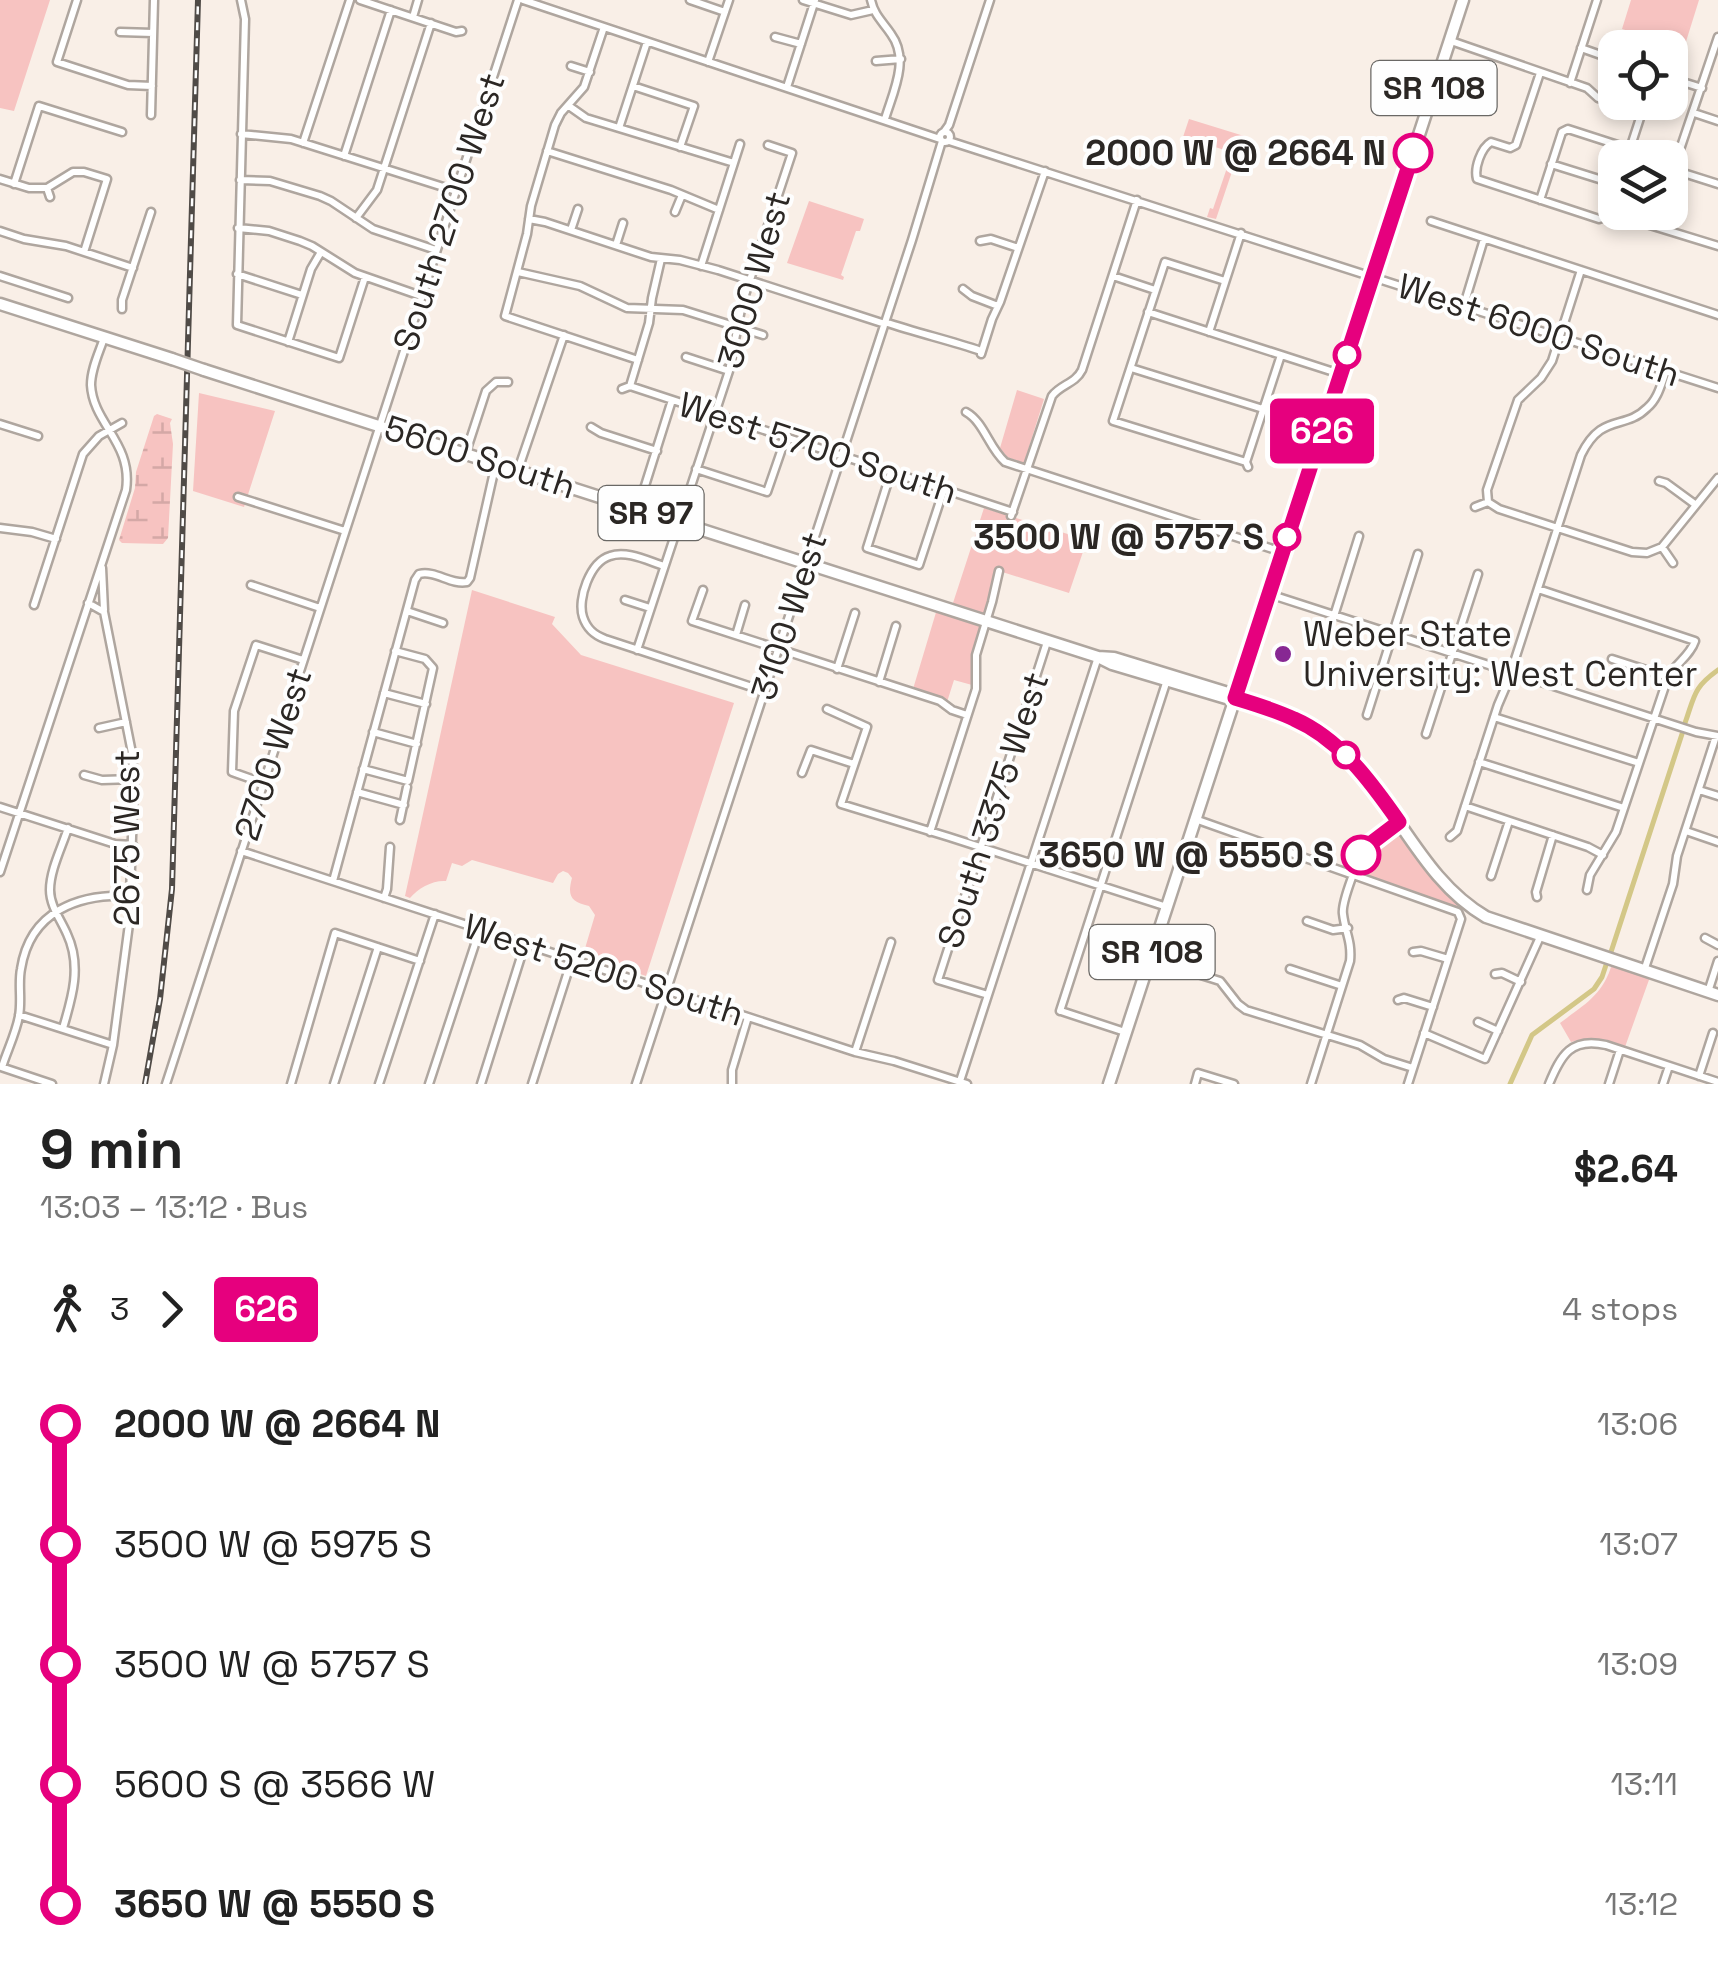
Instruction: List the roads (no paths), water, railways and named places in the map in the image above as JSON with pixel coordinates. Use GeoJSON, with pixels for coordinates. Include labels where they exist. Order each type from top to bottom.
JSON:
{"type":"FeatureCollection","features":[{"type":"Feature","properties":{"kind":"main road","name":"SR 108"},"geometry":{"type":"LineString","coordinates":[[1109,1084],[1463,0]]}},
{"type":"Feature","properties":{"kind":"main road","name":"SR 97"},"geometry":{"type":"LineString","coordinates":[[0,304],[104,338]]}},
{"type":"Feature","properties":{"kind":"main road","name":"5600 South"},"geometry":{"type":"LineString","coordinates":[[104,338],[1235,698]]}},
{"type":"Feature","properties":{"kind":"main road","name":"5600 South"},"geometry":{"type":"LineString","coordinates":[[1098,656],[1112,664],[1235,698]]}},
{"type":"Feature","properties":{"kind":"main road","name":"SR 97"},"geometry":{"type":"LineString","coordinates":[[1235,698],[1294,718],[1323,737],[1360,770],[1437,877],[1486,918],[1713,994]]}},
{"type":"Feature","properties":{"kind":"street"},"geometry":{"type":"LineString","coordinates":[[77,0],[57,62],[128,85],[152,86]]}},
{"type":"Feature","properties":{"kind":"street"},"geometry":{"type":"LineString","coordinates":[[151,115],[154,0]]}},
{"type":"Feature","properties":{"kind":"street"},"geometry":{"type":"LineString","coordinates":[[241,0],[245,18],[237,326],[339,358],[365,277]]}},
{"type":"Feature","properties":{"kind":"street"},"geometry":{"type":"LineString","coordinates":[[304,143],[350,0]]}},
{"type":"Feature","properties":{"kind":"street"},"geometry":{"type":"LineString","coordinates":[[360,0],[462,31]]}},
{"type":"Feature","properties":{"kind":"street"},"geometry":{"type":"LineString","coordinates":[[412,17],[418,0]]}},
{"type":"Feature","properties":{"kind":"street","name":"West 6000 South"},"geometry":{"type":"LineString","coordinates":[[520,0],[1718,388]]}},
{"type":"Feature","properties":{"kind":"street","name":"South 2700 West"},"geometry":{"type":"LineString","coordinates":[[379,424],[520,0]]}},
{"type":"Feature","properties":{"kind":"street"},"geometry":{"type":"LineString","coordinates":[[690,0],[725,12]]}},
{"type":"Feature","properties":{"kind":"street"},"geometry":{"type":"LineString","coordinates":[[708,62],[729,0]]}},
{"type":"Feature","properties":{"kind":"street"},"geometry":{"type":"LineString","coordinates":[[802,0],[851,15],[873,10]]}},
{"type":"Feature","properties":{"kind":"street"},"geometry":{"type":"LineString","coordinates":[[872,0],[873,10],[898,44],[900,59],[884,119]]}},
{"type":"Feature","properties":{"kind":"street","name":"3100 West"},"geometry":{"type":"LineString","coordinates":[[636,1084],[990,0]]}},
{"type":"Feature","properties":{"kind":"street"},"geometry":{"type":"LineString","coordinates":[[1570,83],[1597,0]]}},
{"type":"Feature","properties":{"kind":"street"},"geometry":{"type":"LineString","coordinates":[[787,87],[814,2]]}},
{"type":"Feature","properties":{"kind":"street"},"geometry":{"type":"LineString","coordinates":[[344,156],[391,10]]}},
{"type":"Feature","properties":{"kind":"street"},"geometry":{"type":"LineString","coordinates":[[356,218],[377,190],[431,23]]}},
{"type":"Feature","properties":{"kind":"street"},"geometry":{"type":"LineString","coordinates":[[604,27],[584,87],[557,119],[505,316],[638,360],[650,323],[661,259]]}},
{"type":"Feature","properties":{"kind":"street"},"geometry":{"type":"LineString","coordinates":[[120,32],[153,32]]}},
{"type":"Feature","properties":{"kind":"street"},"geometry":{"type":"LineString","coordinates":[[775,37],[800,44]]}},
{"type":"Feature","properties":{"kind":"street"},"geometry":{"type":"LineString","coordinates":[[1685,140],[1718,38]]}},
{"type":"Feature","properties":{"kind":"street"},"geometry":{"type":"LineString","coordinates":[[1450,40],[1586,88],[1598,98],[1637,111],[1640,118],[1633,140]]}},
{"type":"Feature","properties":{"kind":"street"},"geometry":{"type":"LineString","coordinates":[[619,128],[647,42]]}},
{"type":"Feature","properties":{"kind":"street"},"geometry":{"type":"LineString","coordinates":[[1581,48],[1598,54]]}},
{"type":"Feature","properties":{"kind":"street"},"geometry":{"type":"LineString","coordinates":[[876,61],[900,59]]}},
{"type":"Feature","properties":{"kind":"street"},"geometry":{"type":"LineString","coordinates":[[572,66],[590,72]]}},
{"type":"Feature","properties":{"kind":"street"},"geometry":{"type":"LineString","coordinates":[[1540,73],[1516,145],[1510,148],[1491,142],[1484,146],[1475,172],[1478,179],[1598,219]]}},
{"type":"Feature","properties":{"kind":"street"},"geometry":{"type":"LineString","coordinates":[[1688,84],[1702,88]]}},
{"type":"Feature","properties":{"kind":"street"},"geometry":{"type":"LineString","coordinates":[[633,86],[694,106],[680,147]]}},
{"type":"Feature","properties":{"kind":"street"},"geometry":{"type":"LineString","coordinates":[[14,184],[39,106],[122,132]]}},
{"type":"Feature","properties":{"kind":"street"},"geometry":{"type":"LineString","coordinates":[[569,106],[586,118],[734,164]]}},
{"type":"Feature","properties":{"kind":"street"},"geometry":{"type":"LineString","coordinates":[[1694,113],[1718,121]]}},
{"type":"Feature","properties":{"kind":"street"},"geometry":{"type":"LineString","coordinates":[[1540,200],[1562,132],[1568,129],[1598,141]]}},
{"type":"Feature","properties":{"kind":"street"},"geometry":{"type":"LineString","coordinates":[[241,134],[277,136],[304,143],[456,192]]}},
{"type":"Feature","properties":{"kind":"street"},"geometry":{"type":"LineString","coordinates":[[701,266],[740,144]]}},
{"type":"Feature","properties":{"kind":"street","name":"3000 West"},"geometry":{"type":"LineString","coordinates":[[637,650],[729,371],[750,280],[792,153],[768,145]]}},
{"type":"Feature","properties":{"kind":"street"},"geometry":{"type":"LineString","coordinates":[[547,151],[719,210]]}},
{"type":"Feature","properties":{"kind":"street"},"geometry":{"type":"LineString","coordinates":[[1552,164],[1598,179]]}},
{"type":"Feature","properties":{"kind":"street"},"geometry":{"type":"LineString","coordinates":[[0,179],[49,192],[72,168],[107,179],[84,252]]}},
{"type":"Feature","properties":{"kind":"street"},"geometry":{"type":"LineString","coordinates":[[529,219],[661,259],[671,258],[750,280],[981,352],[1045,170]]}},
{"type":"Feature","properties":{"kind":"street"},"geometry":{"type":"LineString","coordinates":[[1688,174],[1718,184]]}},
{"type":"Feature","properties":{"kind":"street"},"geometry":{"type":"LineString","coordinates":[[240,180],[270,181],[320,196],[373,229],[436,250]]}},
{"type":"Feature","properties":{"kind":"street"},"geometry":{"type":"LineString","coordinates":[[674,212],[682,195]]}},
{"type":"Feature","properties":{"kind":"street"},"geometry":{"type":"LineString","coordinates":[[1027,469],[1052,396],[1060,387],[1076,380],[1082,370],[1138,200]]}},
{"type":"Feature","properties":{"kind":"street"},"geometry":{"type":"LineString","coordinates":[[571,230],[578,208]]}},
{"type":"Feature","properties":{"kind":"street"},"geometry":{"type":"LineString","coordinates":[[122,309],[151,212]]}},
{"type":"Feature","properties":{"kind":"street"},"geometry":{"type":"LineString","coordinates":[[1430,221],[1718,315]]}},
{"type":"Feature","properties":{"kind":"street"},"geometry":{"type":"LineString","coordinates":[[616,245],[623,223]]}},
{"type":"Feature","properties":{"kind":"street"},"geometry":{"type":"LineString","coordinates":[[238,228],[270,231],[300,241],[365,277],[422,296]]}},
{"type":"Feature","properties":{"kind":"street"},"geometry":{"type":"LineString","coordinates":[[1668,230],[1718,246]]}},
{"type":"Feature","properties":{"kind":"street"},"geometry":{"type":"LineString","coordinates":[[0,231],[132,268]]}},
{"type":"Feature","properties":{"kind":"street"},"geometry":{"type":"LineString","coordinates":[[1209,332],[1240,233]]}},
{"type":"Feature","properties":{"kind":"street"},"geometry":{"type":"LineString","coordinates":[[980,241],[990,239],[1018,248]]}},
{"type":"Feature","properties":{"kind":"street"},"geometry":{"type":"LineString","coordinates":[[1464,305],[1484,239]]}},
{"type":"Feature","properties":{"kind":"street"},"geometry":{"type":"LineString","coordinates":[[288,342],[311,269],[321,252]]}},
{"type":"Feature","properties":{"kind":"street"},"geometry":{"type":"LineString","coordinates":[[1225,281],[1165,262],[1113,421],[1247,464],[1281,355]]}},
{"type":"Feature","properties":{"kind":"street"},"geometry":{"type":"LineString","coordinates":[[1488,502],[1487,490],[1513,410],[1547,370],[1581,270]]}},
{"type":"Feature","properties":{"kind":"street"},"geometry":{"type":"LineString","coordinates":[[518,272],[580,286],[627,308],[684,310],[763,335]]}},
{"type":"Feature","properties":{"kind":"street"},"geometry":{"type":"LineString","coordinates":[[237,274],[303,295]]}},
{"type":"Feature","properties":{"kind":"street"},"geometry":{"type":"LineString","coordinates":[[0,276],[68,298]]}},
{"type":"Feature","properties":{"kind":"street"},"geometry":{"type":"LineString","coordinates":[[1112,276],[1155,290]]}},
{"type":"Feature","properties":{"kind":"street"},"geometry":{"type":"LineString","coordinates":[[964,290],[998,306]]}},
{"type":"Feature","properties":{"kind":"street"},"geometry":{"type":"LineString","coordinates":[[1148,312],[1340,374]]}},
{"type":"Feature","properties":{"kind":"street"},"geometry":{"type":"LineString","coordinates":[[518,470],[564,335]]}},
{"type":"Feature","properties":{"kind":"street"},"geometry":{"type":"LineString","coordinates":[[0,872],[128,479],[126,462],[92,390],[92,374],[104,338]]}},
{"type":"Feature","properties":{"kind":"street"},"geometry":{"type":"LineString","coordinates":[[686,358],[729,371]]}},
{"type":"Feature","properties":{"kind":"street","name":"West 5700 South"},"geometry":{"type":"LineString","coordinates":[[638,360],[626,387],[1012,514],[1027,469]]}},
{"type":"Feature","properties":{"kind":"street"},"geometry":{"type":"LineString","coordinates":[[1130,368],[1264,409]]}},
{"type":"Feature","properties":{"kind":"street"},"geometry":{"type":"LineString","coordinates":[[1450,837],[1457,831],[1586,445],[1601,429],[1644,412],[1666,371]]}},
{"type":"Feature","properties":{"kind":"street"},"geometry":{"type":"LineString","coordinates":[[466,452],[486,392],[496,382],[508,382]]}},
{"type":"Feature","properties":{"kind":"street"},"geometry":{"type":"LineString","coordinates":[[638,508],[672,400]]}},
{"type":"Feature","properties":{"kind":"street","name":"West 5700 South"},"geometry":{"type":"LineString","coordinates":[[966,412],[973,415],[1001,460],[1282,552]]}},
{"type":"Feature","properties":{"kind":"street"},"geometry":{"type":"LineString","coordinates":[[34,605],[83,454],[90,444],[122,423]]}},
{"type":"Feature","properties":{"kind":"street"},"geometry":{"type":"LineString","coordinates":[[0,424],[38,436]]}},
{"type":"Feature","properties":{"kind":"street","name":"2700 West"},"geometry":{"type":"LineString","coordinates":[[166,1084],[379,424]]}},
{"type":"Feature","properties":{"kind":"street"},"geometry":{"type":"LineString","coordinates":[[591,426],[656,452]]}},
{"type":"Feature","properties":{"kind":"street"},"geometry":{"type":"LineString","coordinates":[[696,469],[767,492],[786,437]]}},
{"type":"Feature","properties":{"kind":"street"},"geometry":{"type":"LineString","coordinates":[[333,881],[414,580],[426,572],[460,584],[470,578],[496,462]]}},
{"type":"Feature","properties":{"kind":"street"},"geometry":{"type":"LineString","coordinates":[[891,472],[867,548],[919,565],[944,489]]}},
{"type":"Feature","properties":{"kind":"street"},"geometry":{"type":"LineString","coordinates":[[1488,502],[1499,509],[1632,552],[1647,553],[1662,547],[1718,478]]}},
{"type":"Feature","properties":{"kind":"street"},"geometry":{"type":"LineString","coordinates":[[1659,481],[1696,505]]}},
{"type":"Feature","properties":{"kind":"street"},"geometry":{"type":"LineString","coordinates":[[238,497],[345,531]]}},
{"type":"Feature","properties":{"kind":"street"},"geometry":{"type":"LineString","coordinates":[[1475,507],[1488,502]]}},
{"type":"Feature","properties":{"kind":"street"},"geometry":{"type":"LineString","coordinates":[[0,528],[56,539]]}},
{"type":"Feature","properties":{"kind":"street"},"geometry":{"type":"LineString","coordinates":[[1334,616],[1359,536]]}},
{"type":"Feature","properties":{"kind":"street"},"geometry":{"type":"LineString","coordinates":[[1662,547],[1673,564]]}},
{"type":"Feature","properties":{"kind":"street"},"geometry":{"type":"LineString","coordinates":[[1366,715],[1418,554]]}},
{"type":"Feature","properties":{"kind":"street"},"geometry":{"type":"LineString","coordinates":[[664,566],[627,555],[610,556],[599,562],[590,576],[581,608],[584,621],[597,636],[764,691]]}},
{"type":"Feature","properties":{"kind":"street","name":"2675 West"},"geometry":{"type":"LineString","coordinates":[[102,562],[104,612],[134,779],[131,896],[113,1044],[104,1084]]}},
{"type":"Feature","properties":{"kind":"street"},"geometry":{"type":"LineString","coordinates":[[930,832],[978,680],[976,654],[999,571]]}},
{"type":"Feature","properties":{"kind":"street"},"geometry":{"type":"LineString","coordinates":[[1426,734],[1478,574]]}},
{"type":"Feature","properties":{"kind":"street"},"geometry":{"type":"LineString","coordinates":[[250,585],[320,608]]}},
{"type":"Feature","properties":{"kind":"street"},"geometry":{"type":"LineString","coordinates":[[702,590],[692,621],[940,702],[967,715]]}},
{"type":"Feature","properties":{"kind":"street"},"geometry":{"type":"LineString","coordinates":[[1538,590],[1695,641],[1691,652],[1668,676],[1616,832],[1590,875],[1587,890]]}},
{"type":"Feature","properties":{"kind":"street"},"geometry":{"type":"LineString","coordinates":[[1268,594],[1717,736],[1644,971]]}},
{"type":"Feature","properties":{"kind":"street"},"geometry":{"type":"LineString","coordinates":[[625,600],[650,608]]}},
{"type":"Feature","properties":{"kind":"street"},"geometry":{"type":"LineString","coordinates":[[88,604],[104,612]]}},
{"type":"Feature","properties":{"kind":"street"},"geometry":{"type":"LineString","coordinates":[[736,635],[745,605]]}},
{"type":"Feature","properties":{"kind":"street"},"geometry":{"type":"LineString","coordinates":[[406,611],[443,623]]}},
{"type":"Feature","properties":{"kind":"street"},"geometry":{"type":"LineString","coordinates":[[837,669],[855,613]]}},
{"type":"Feature","properties":{"kind":"street"},"geometry":{"type":"LineString","coordinates":[[879,682],[896,626]]}},
{"type":"Feature","properties":{"kind":"street","name":"South 3375 West"},"geometry":{"type":"LineString","coordinates":[[988,995],[938,980],[1048,640]]}},
{"type":"Feature","properties":{"kind":"street"},"geometry":{"type":"LineString","coordinates":[[264,782],[232,772],[234,711],[256,645],[303,660]]}},
{"type":"Feature","properties":{"kind":"street"},"geometry":{"type":"LineString","coordinates":[[395,651],[425,659],[433,668],[400,820]]}},
{"type":"Feature","properties":{"kind":"street"},"geometry":{"type":"LineString","coordinates":[[963,1083],[1098,656]]}},
{"type":"Feature","properties":{"kind":"street"},"geometry":{"type":"LineString","coordinates":[[1612,659],[1668,676]]}},
{"type":"Feature","properties":{"kind":"street"},"geometry":{"type":"LineString","coordinates":[[1126,1032],[1058,1012],[1167,680]]}},
{"type":"Feature","properties":{"kind":"street"},"geometry":{"type":"LineString","coordinates":[[384,693],[426,704]]}},
{"type":"Feature","properties":{"kind":"street"},"geometry":{"type":"LineString","coordinates":[[827,708],[866,727],[841,804],[1167,907]]}},
{"type":"Feature","properties":{"kind":"street"},"geometry":{"type":"LineString","coordinates":[[1494,717],[1639,763]]}},
{"type":"Feature","properties":{"kind":"street"},"geometry":{"type":"LineString","coordinates":[[99,728],[126,722]]}},
{"type":"Feature","properties":{"kind":"street"},"geometry":{"type":"LineString","coordinates":[[374,732],[417,744]]}},
{"type":"Feature","properties":{"kind":"street"},"geometry":{"type":"LineString","coordinates":[[802,773],[812,750],[854,764]]}},
{"type":"Feature","properties":{"kind":"street"},"geometry":{"type":"LineString","coordinates":[[1479,762],[1624,808]]}},
{"type":"Feature","properties":{"kind":"street"},"geometry":{"type":"LineString","coordinates":[[364,769],[408,784]]}},
{"type":"Feature","properties":{"kind":"street"},"geometry":{"type":"LineString","coordinates":[[84,776],[134,779]]}},
{"type":"Feature","properties":{"kind":"street"},"geometry":{"type":"LineString","coordinates":[[1700,790],[1718,796]]}},
{"type":"Feature","properties":{"kind":"street"},"geometry":{"type":"LineString","coordinates":[[357,792],[404,804]]}},
{"type":"Feature","properties":{"kind":"street"},"geometry":{"type":"LineString","coordinates":[[1465,806],[1588,846],[1603,855]]}},
{"type":"Feature","properties":{"kind":"street"},"geometry":{"type":"LineString","coordinates":[[0,808],[115,844],[133,845]]}},
{"type":"Feature","properties":{"kind":"street"},"geometry":{"type":"LineString","coordinates":[[1196,819],[1458,912],[1462,920],[1408,1084]]}},
{"type":"Feature","properties":{"kind":"street"},"geometry":{"type":"LineString","coordinates":[[1491,876],[1509,821]]}},
{"type":"Feature","properties":{"kind":"street"},"geometry":{"type":"LineString","coordinates":[[1311,1084],[1351,950],[1343,904],[1366,847],[1399,822]]}},
{"type":"Feature","properties":{"kind":"street"},"geometry":{"type":"LineString","coordinates":[[62,1028],[73,994],[75,965],[70,940],[50,898],[49,885],[68,828]]}},
{"type":"Feature","properties":{"kind":"street"},"geometry":{"type":"LineString","coordinates":[[1686,831],[1718,842]]}},
{"type":"Feature","properties":{"kind":"street"},"geometry":{"type":"LineString","coordinates":[[1537,898],[1554,835]]}},
{"type":"Feature","properties":{"kind":"street"},"geometry":{"type":"LineString","coordinates":[[384,898],[390,847]]}},
{"type":"Feature","properties":{"kind":"street","name":"West 5200 South"},"geometry":{"type":"LineString","coordinates":[[242,851],[855,1052],[963,1083]]}},
{"type":"Feature","properties":{"kind":"street"},"geometry":{"type":"LineString","coordinates":[[52,1084],[1,1067],[20,1015],[20,971],[30,938],[44,920],[90,897],[131,896]]}},
{"type":"Feature","properties":{"kind":"street"},"geometry":{"type":"LineString","coordinates":[[379,1084],[436,914]]}},
{"type":"Feature","properties":{"kind":"street"},"geometry":{"type":"LineString","coordinates":[[1307,922],[1333,930],[1348,928]]}},
{"type":"Feature","properties":{"kind":"street"},"geometry":{"type":"LineString","coordinates":[[429,1084],[480,929]]}},
{"type":"Feature","properties":{"kind":"street"},"geometry":{"type":"LineString","coordinates":[[291,1084],[334,933],[420,961]]}},
{"type":"Feature","properties":{"kind":"street"},"geometry":{"type":"LineString","coordinates":[[1424,1033],[1485,1059],[1540,937]]}},
{"type":"Feature","properties":{"kind":"street"},"geometry":{"type":"LineString","coordinates":[[1704,938],[1718,945]]}},
{"type":"Feature","properties":{"kind":"street"},"geometry":{"type":"LineString","coordinates":[[855,1052],[891,942]]}},
{"type":"Feature","properties":{"kind":"street"},"geometry":{"type":"LineString","coordinates":[[480,1084],[525,944]]}},
{"type":"Feature","properties":{"kind":"street"},"geometry":{"type":"LineString","coordinates":[[334,1084],[378,947]]}},
{"type":"Feature","properties":{"kind":"street"},"geometry":{"type":"LineString","coordinates":[[1413,952],[1448,959]]}},
{"type":"Feature","properties":{"kind":"street"},"geometry":{"type":"LineString","coordinates":[[532,1084],[572,959]]}},
{"type":"Feature","properties":{"kind":"street"},"geometry":{"type":"LineString","coordinates":[[1150,959],[1220,981],[1246,1010],[1360,1046],[1413,1068]]}},
{"type":"Feature","properties":{"kind":"street"},"geometry":{"type":"LineString","coordinates":[[1713,994],[1718,961]]}},
{"type":"Feature","properties":{"kind":"street"},"geometry":{"type":"LineString","coordinates":[[1290,970],[1342,986]]}},
{"type":"Feature","properties":{"kind":"street"},"geometry":{"type":"LineString","coordinates":[[1495,974],[1522,982]]}},
{"type":"Feature","properties":{"kind":"street"},"geometry":{"type":"LineString","coordinates":[[1398,1000],[1404,998],[1433,1008]]}},
{"type":"Feature","properties":{"kind":"street"},"geometry":{"type":"LineString","coordinates":[[20,1015],[113,1044]]}},
{"type":"Feature","properties":{"kind":"street"},"geometry":{"type":"LineString","coordinates":[[732,1084],[732,1070],[748,1017]]}},
{"type":"Feature","properties":{"kind":"street"},"geometry":{"type":"LineString","coordinates":[[1478,1022],[1498,1031]]}},
{"type":"Feature","properties":{"kind":"street"},"geometry":{"type":"LineString","coordinates":[[1699,1076],[1713,1033]]}},
{"type":"Feature","properties":{"kind":"street"},"geometry":{"type":"LineString","coordinates":[[1549,1084],[1562,1057],[1580,1044],[1598,1043],[1718,1082]]}},
{"type":"Feature","properties":{"kind":"street"},"geometry":{"type":"LineString","coordinates":[[1608,1084],[1620,1050]]}},
{"type":"Feature","properties":{"kind":"street"},"geometry":{"type":"LineString","coordinates":[[1663,1084],[1668,1066]]}},
{"type":"Feature","properties":{"kind":"street"},"geometry":{"type":"LineString","coordinates":[[1195,1084],[1198,1072],[1234,1084]]}},
{"type":"Feature","properties":{"kind":"waterway"},"geometry":{"type":"LineString","coordinates":[[1685,723],[1699,687],[1718,670]]}},
{"type":"Feature","properties":{"kind":"waterway"},"geometry":{"type":"LineString","coordinates":[[1611,952],[1682,734]]}},
{"type":"Feature","properties":{"kind":"waterway"},"geometry":{"type":"LineString","coordinates":[[1510,1084],[1532,1035],[1594,989],[1606,965]]}},
{"type":"Feature","properties":{"kind":"railway"},"geometry":{"type":"LineString","coordinates":[[145,1084],[160,999],[172,889],[198,0]]}},
{"type":"Feature","properties":{"kind":"place","name":"2000 W @ 2664 N"},"geometry":{"type":"Point","coordinates":[1413,153]}},
{"type":"Feature","properties":{"kind":"place","name":"3500 W @ 5757 S"},"geometry":{"type":"Point","coordinates":[1287,537]}},
{"type":"Feature","properties":{"kind":"place","name":"Weber State University: West Center"},"geometry":{"type":"Point","coordinates":[1283,654]}},
{"type":"Feature","properties":{"kind":"place","name":"3650 W @ 5550 S"},"geometry":{"type":"Point","coordinates":[1361,855]}}]}
